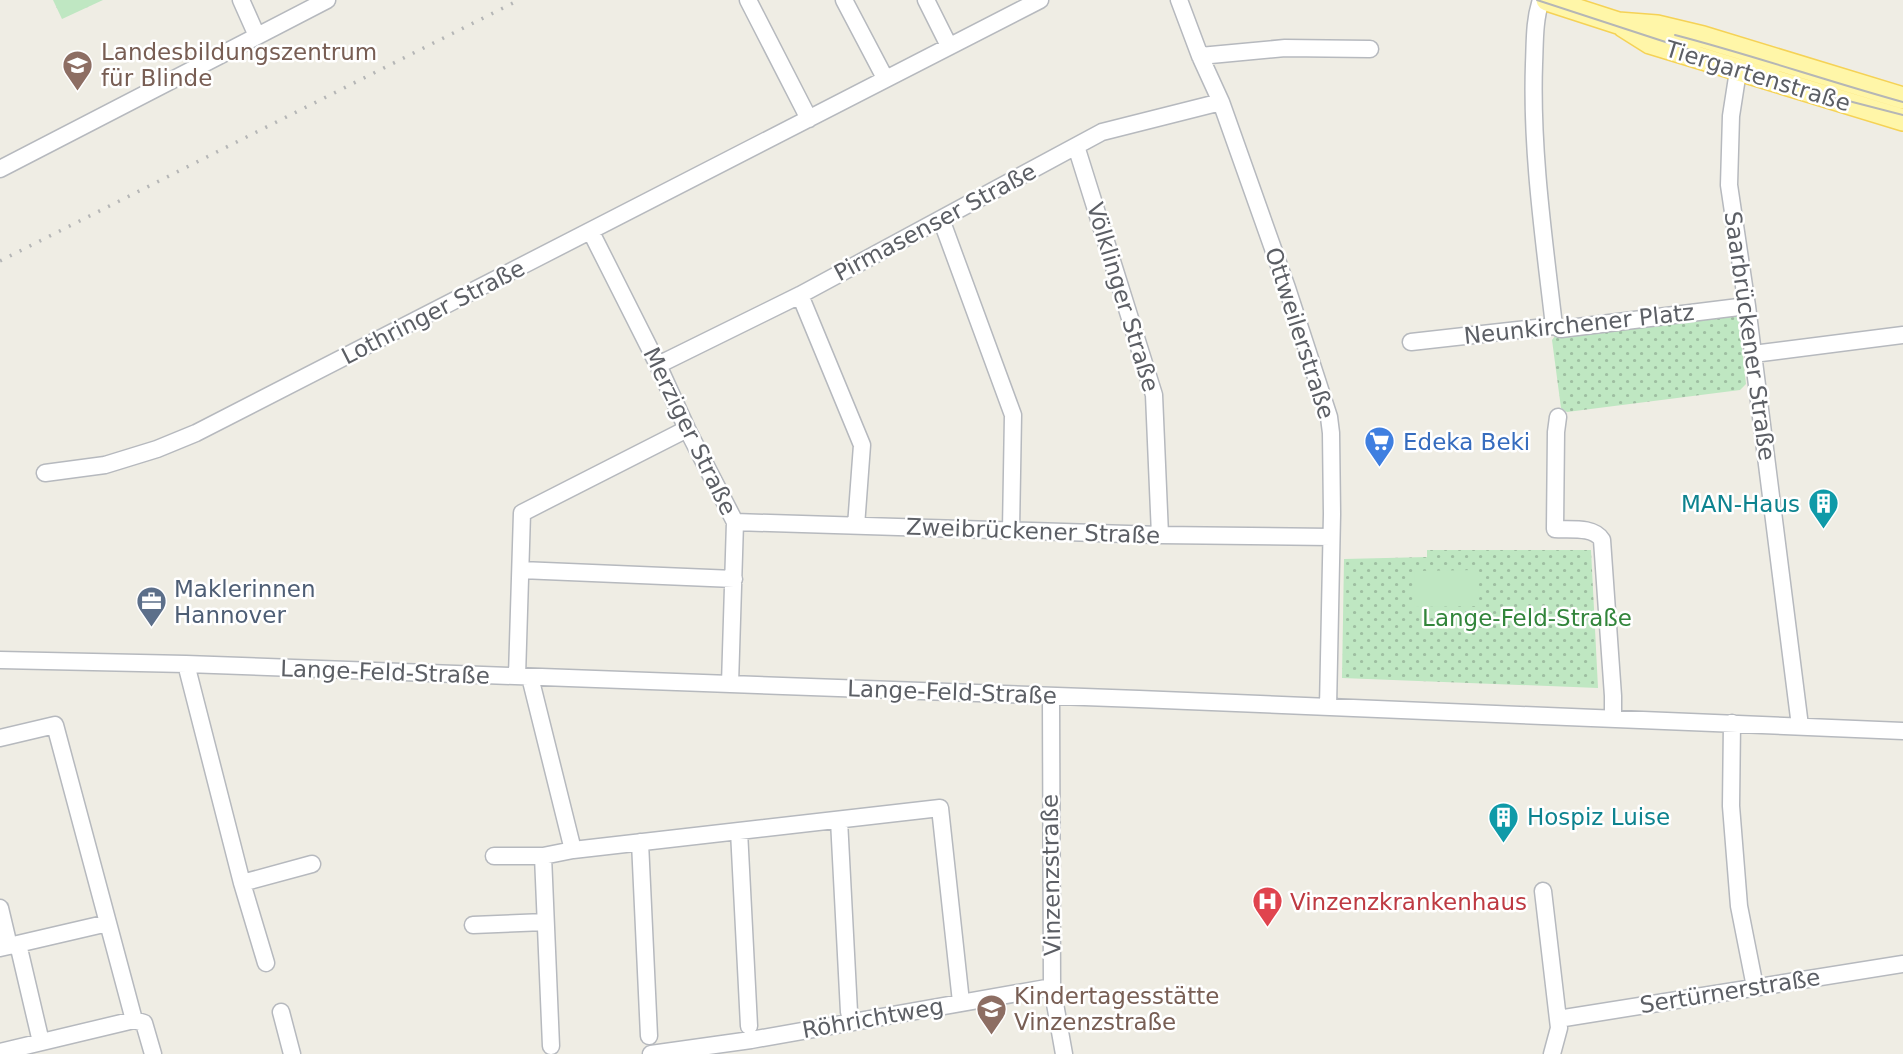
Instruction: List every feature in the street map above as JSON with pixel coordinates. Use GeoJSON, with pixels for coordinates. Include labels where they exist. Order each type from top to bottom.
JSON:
{"type":"FeatureCollection","features":[{"type":"Feature","properties":{"kind":"main road","name":"Tiergartenstraße"},"geometry":{"type":"LineString","coordinates":[[1547,0],[1618,23],[1657,26],[1703,37],[1903,98]]}},
{"type":"Feature","properties":{"kind":"main road","name":"Tiergartenstraße"},"geometry":{"type":"LineString","coordinates":[[1618,23],[1650,43],[1903,120]]}},
{"type":"Feature","properties":{"kind":"street"},"geometry":{"type":"LineString","coordinates":[[241,0],[257,36]]}},
{"type":"Feature","properties":{"kind":"street"},"geometry":{"type":"LineString","coordinates":[[0,169],[327,0]]}},
{"type":"Feature","properties":{"kind":"street"},"geometry":{"type":"LineString","coordinates":[[748,0],[809,119]]}},
{"type":"Feature","properties":{"kind":"street"},"geometry":{"type":"LineString","coordinates":[[844,0],[885,78]]}},
{"type":"Feature","properties":{"kind":"street"},"geometry":{"type":"LineString","coordinates":[[926,0],[949,46]]}},
{"type":"Feature","properties":{"kind":"street","name":"Lothringer Straße"},"geometry":{"type":"LineString","coordinates":[[45,473],[105,465],[157,449],[196,433],[1040,0]]}},
{"type":"Feature","properties":{"kind":"street","name":"Ottweilerstraße"},"geometry":{"type":"LineString","coordinates":[[1179,0],[1221,102],[1287,288],[1329,417],[1331,537],[1328,707]]}},
{"type":"Feature","properties":{"kind":"street"},"geometry":{"type":"LineString","coordinates":[[1541,0],[1536,15],[1533,96],[1538,185],[1554,326]]}},
{"type":"Feature","properties":{"kind":"street"},"geometry":{"type":"LineString","coordinates":[[1200,55],[1285,48],[1370,49]]}},
{"type":"Feature","properties":{"kind":"street","name":"Saarbrückener Straße"},"geometry":{"type":"LineString","coordinates":[[1738,71],[1731,116],[1730,185],[1800,726]]}},
{"type":"Feature","properties":{"kind":"street","name":"Pirmasenser Straße"},"geometry":{"type":"LineString","coordinates":[[658,365],[800,295],[1102,132],[1221,102]]}},
{"type":"Feature","properties":{"kind":"street","name":"Völklinger Straße"},"geometry":{"type":"LineString","coordinates":[[1076,146],[1154,395],[1160,535]]}},
{"type":"Feature","properties":{"kind":"street"},"geometry":{"type":"LineString","coordinates":[[941,219],[1013,415],[1011,530]]}},
{"type":"Feature","properties":{"kind":"street","name":"Merziger Straße"},"geometry":{"type":"LineString","coordinates":[[591,232],[735,522],[730,684]]}},
{"type":"Feature","properties":{"kind":"street"},"geometry":{"type":"LineString","coordinates":[[800,295],[862,445],[856,526]]}},
{"type":"Feature","properties":{"kind":"street","name":"Neunkirchener Platz"},"geometry":{"type":"LineString","coordinates":[[1410,342],[1554,326],[1561,330],[1747,306]]}},
{"type":"Feature","properties":{"kind":"street"},"geometry":{"type":"LineString","coordinates":[[1753,354],[1903,335]]}},
{"type":"Feature","properties":{"kind":"street"},"geometry":{"type":"LineString","coordinates":[[1558,417],[1555,529],[1592,532],[1598,534],[1602,540],[1613,718]]}},
{"type":"Feature","properties":{"kind":"street"},"geometry":{"type":"LineString","coordinates":[[573,850],[524,677],[522,513],[687,429]]}},
{"type":"Feature","properties":{"kind":"street","name":"Zweibrückener Straße"},"geometry":{"type":"LineString","coordinates":[[735,522],[1160,535],[1331,537]]}},
{"type":"Feature","properties":{"kind":"street"},"geometry":{"type":"LineString","coordinates":[[521,570],[734,579]]}},
{"type":"Feature","properties":{"kind":"street","name":"Lange-Feld-Straße"},"geometry":{"type":"LineString","coordinates":[[0,660],[186,664],[730,684],[1903,731]]}},
{"type":"Feature","properties":{"kind":"street"},"geometry":{"type":"LineString","coordinates":[[186,664],[242,883],[266,963]]}},
{"type":"Feature","properties":{"kind":"street","name":"Vinzenzstraße"},"geometry":{"type":"LineString","coordinates":[[1051,696],[1052,987],[1064,1054]]}},
{"type":"Feature","properties":{"kind":"street"},"geometry":{"type":"LineString","coordinates":[[1732,723],[1731,806],[1738,893],[1755,988]]}},
{"type":"Feature","properties":{"kind":"street"},"geometry":{"type":"LineString","coordinates":[[0,738],[55,725],[134,1020]]}},
{"type":"Feature","properties":{"kind":"street"},"geometry":{"type":"LineString","coordinates":[[494,856],[543,856],[573,850],[940,808],[961,1002]]}},
{"type":"Feature","properties":{"kind":"street"},"geometry":{"type":"LineString","coordinates":[[839,820],[849,1012]]}},
{"type":"Feature","properties":{"kind":"street"},"geometry":{"type":"LineString","coordinates":[[739,831],[749,1026]]}},
{"type":"Feature","properties":{"kind":"street"},"geometry":{"type":"LineString","coordinates":[[640,842],[649,1036]]}},
{"type":"Feature","properties":{"kind":"street"},"geometry":{"type":"LineString","coordinates":[[543,856],[551,1046]]}},
{"type":"Feature","properties":{"kind":"street"},"geometry":{"type":"LineString","coordinates":[[242,883],[312,864]]}},
{"type":"Feature","properties":{"kind":"street"},"geometry":{"type":"LineString","coordinates":[[1543,891],[1559,1028],[1552,1054]]}},
{"type":"Feature","properties":{"kind":"street"},"geometry":{"type":"LineString","coordinates":[[0,908],[9,946],[41,1042]]}},
{"type":"Feature","properties":{"kind":"street"},"geometry":{"type":"LineString","coordinates":[[472,925],[545,922]]}},
{"type":"Feature","properties":{"kind":"street"},"geometry":{"type":"LineString","coordinates":[[9,946],[108,923]]}},
{"type":"Feature","properties":{"kind":"street","name":"Sertürnerstraße"},"geometry":{"type":"LineString","coordinates":[[1558,1019],[1903,964]]}},
{"type":"Feature","properties":{"kind":"street","name":"Röhrichtweg"},"geometry":{"type":"LineString","coordinates":[[651,1054],[751,1041],[1052,987]]}},
{"type":"Feature","properties":{"kind":"street"},"geometry":{"type":"LineString","coordinates":[[281,1012],[292,1054]]}},
{"type":"Feature","properties":{"kind":"street"},"geometry":{"type":"LineString","coordinates":[[0,1052],[134,1020],[144,1023],[153,1054]]}},
{"type":"Feature","properties":{"kind":"green space"},"geometry":{"type":"Polygon","coordinates":[[[53,0],[103,0],[62,19],[53,0]]]}},
{"type":"Feature","properties":{"kind":"green space"},"geometry":{"type":"Polygon","coordinates":[[[1734,314],[1739,319],[1746,384],[1740,390],[1567,412],[1561,408],[1552,340],[1555,336],[1734,314]]]}},
{"type":"Feature","properties":{"kind":"green space","name":"Lange-Feld-Straße"},"geometry":{"type":"Polygon","coordinates":[[[1427,550],[1591,550],[1598,688],[1342,678],[1344,559],[1427,557],[1427,550]]]}},
{"type":"Feature","properties":{"kind":"green space"},"geometry":{"type":"Polygon","coordinates":[[[1478,570],[1479,606],[1415,607],[1414,571],[1478,570]]]}},
{"type":"Feature","properties":{"kind":"tram line"},"geometry":{"type":"LineString","coordinates":[[1537,0],[1837,98],[1903,115]]}},
{"type":"Feature","properties":{"kind":"tram line"},"geometry":{"type":"LineString","coordinates":[[1675,35],[1903,102]]}},
{"type":"Feature","properties":{"kind":"railway"},"geometry":{"type":"LineString","coordinates":[[0,261],[519,0]]}},
{"type":"Feature","properties":{"kind":"place","name":"Landesbildungszentrum für Blinde"},"geometry":{"type":"Point","coordinates":[78,92]}},
{"type":"Feature","properties":{"kind":"place","name":"Edeka Beki"},"geometry":{"type":"Point","coordinates":[1380,469]}},
{"type":"Feature","properties":{"kind":"place","name":"MAN-Haus"},"geometry":{"type":"Point","coordinates":[1823,531]}},
{"type":"Feature","properties":{"kind":"place","name":"Maklerinnen Hannover"},"geometry":{"type":"Point","coordinates":[151,629]}},
{"type":"Feature","properties":{"kind":"place","name":"Hospiz Luise"},"geometry":{"type":"Point","coordinates":[1504,844]}},
{"type":"Feature","properties":{"kind":"place","name":"Vinzenzkrankenhaus"},"geometry":{"type":"Point","coordinates":[1267,929]}},
{"type":"Feature","properties":{"kind":"place","name":"Kindertagesstätte Vinzenzstraße"},"geometry":{"type":"Point","coordinates":[991,1036]}}]}
